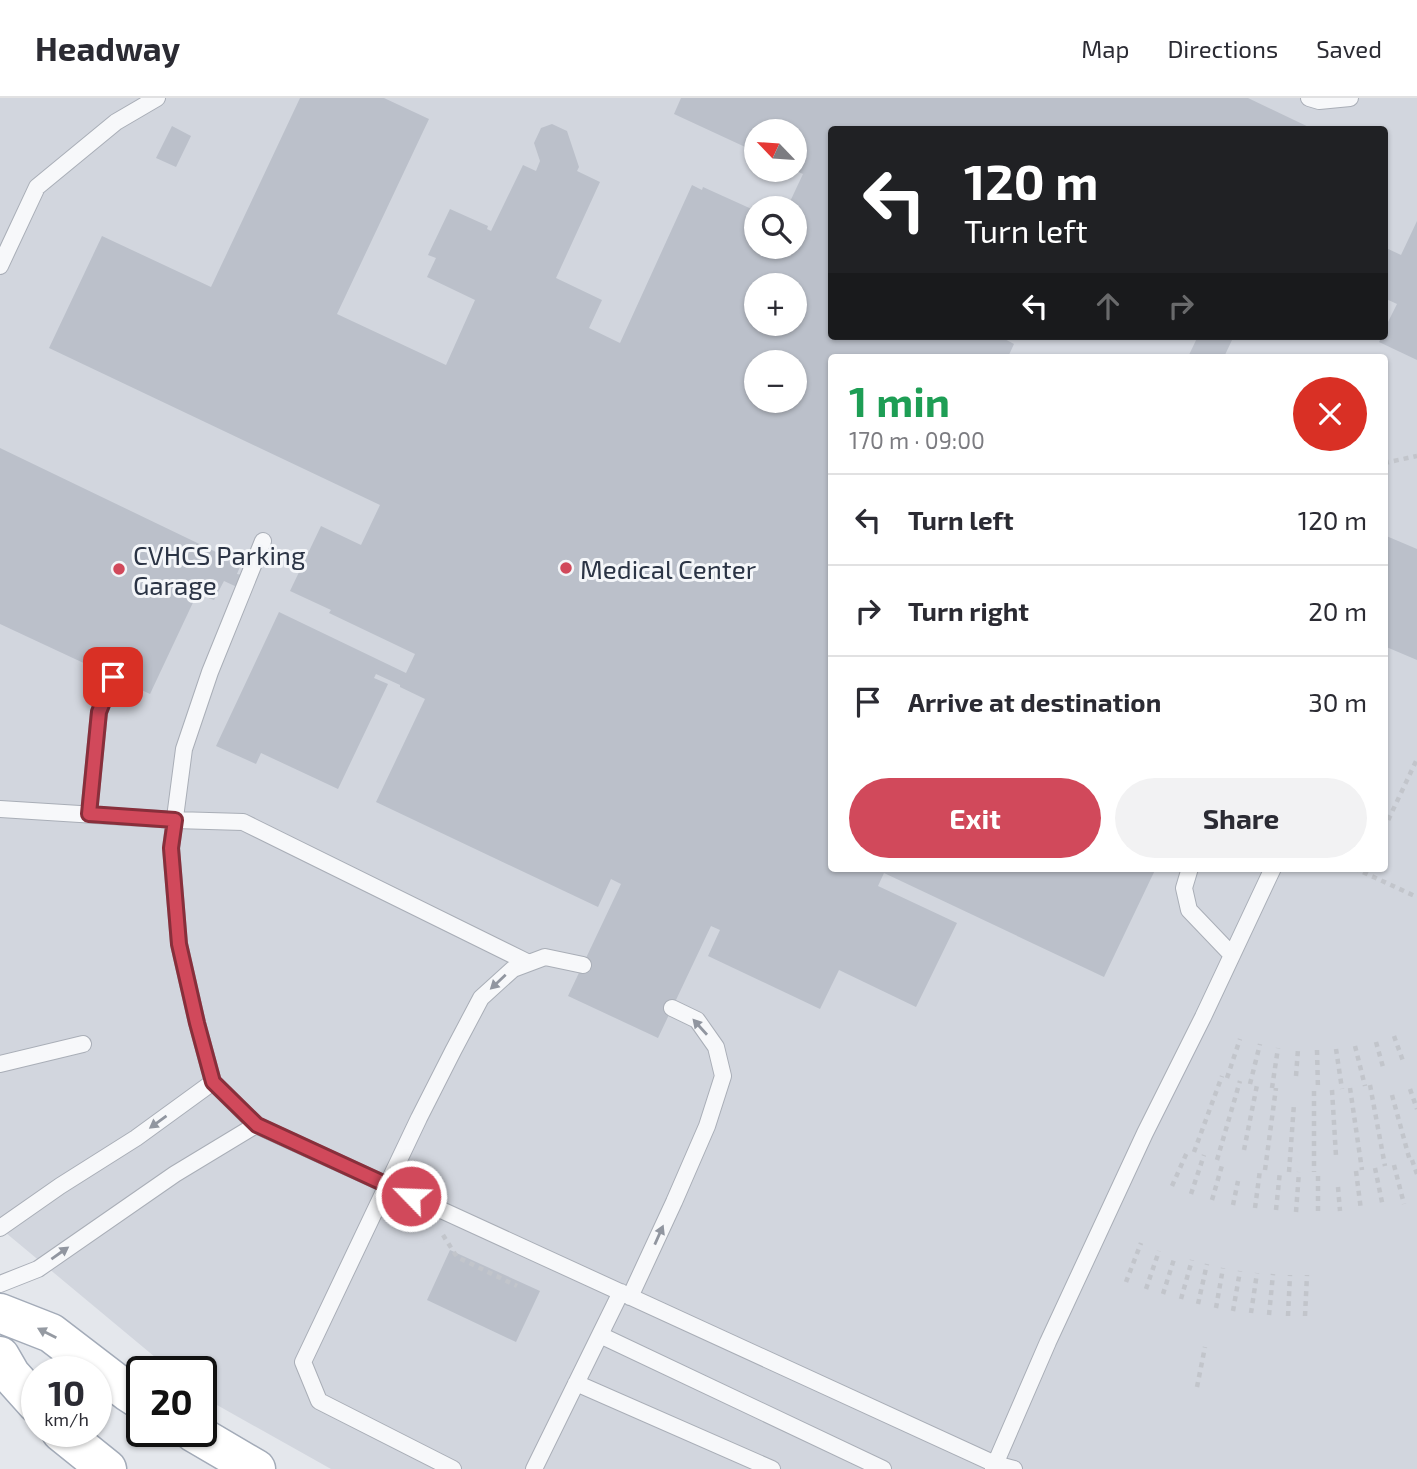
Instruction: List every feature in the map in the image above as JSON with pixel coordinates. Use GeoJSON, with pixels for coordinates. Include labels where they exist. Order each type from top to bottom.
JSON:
{"type":"FeatureCollection","features":[{"type":"Feature","properties":{"kind":"main road"},"geometry":{"type":"LineString","coordinates":[[0,1313],[51,1333],[126,1390]]}},
{"type":"Feature","properties":{"kind":"main road"},"geometry":{"type":"LineString","coordinates":[[0,1356],[21,1386]]}},
{"type":"Feature","properties":{"kind":"main road"},"geometry":{"type":"LineString","coordinates":[[217,1446],[256,1469]]}},
{"type":"Feature","properties":{"kind":"main road"},"geometry":{"type":"LineString","coordinates":[[80,1447],[107,1469]]}},
{"type":"Feature","properties":{"kind":"lane"},"geometry":{"type":"LineString","coordinates":[[0,266],[37,187],[116,122],[157,98]]}},
{"type":"Feature","properties":{"kind":"lane"},"geometry":{"type":"LineString","coordinates":[[1309,98],[1319,101],[1350,98]]}},
{"type":"Feature","properties":{"kind":"lane"},"geometry":{"type":"LineString","coordinates":[[263,541],[210,672],[184,749],[171,848],[179,944],[213,1082],[257,1125],[994,1466],[1014,1469]]}},
{"type":"Feature","properties":{"kind":"lane"},"geometry":{"type":"LineString","coordinates":[[89,814],[99,712],[113,677]]}},
{"type":"Feature","properties":{"kind":"lane"},"geometry":{"type":"LineString","coordinates":[[0,809],[243,822],[529,963]]}},
{"type":"Feature","properties":{"kind":"lane"},"geometry":{"type":"LineString","coordinates":[[1188,872],[1184,888],[1189,910],[1232,955]]}},
{"type":"Feature","properties":{"kind":"lane"},"geometry":{"type":"LineString","coordinates":[[994,1466],[1144,1133],[1182,1060],[1270,872]]}},
{"type":"Feature","properties":{"kind":"lane"},"geometry":{"type":"LineString","coordinates":[[453,1469],[319,1401],[303,1362],[387,1185],[481,998],[513,969],[545,957],[583,965]]}},
{"type":"Feature","properties":{"kind":"lane"},"geometry":{"type":"LineString","coordinates":[[534,1469],[600,1335],[626,1295],[674,1202],[707,1126],[723,1076],[716,1047],[697,1020],[672,1008]]}},
{"type":"Feature","properties":{"kind":"lane"},"geometry":{"type":"LineString","coordinates":[[0,1064],[83,1044]]}},
{"type":"Feature","properties":{"kind":"lane"},"geometry":{"type":"LineString","coordinates":[[0,1228],[136,1138],[213,1082]]}},
{"type":"Feature","properties":{"kind":"lane"},"geometry":{"type":"LineString","coordinates":[[0,1284],[37,1269],[175,1174],[257,1125]]}},
{"type":"Feature","properties":{"kind":"lane"},"geometry":{"type":"LineString","coordinates":[[600,1335],[883,1469]]}},
{"type":"Feature","properties":{"kind":"lane"},"geometry":{"type":"LineString","coordinates":[[576,1383],[772,1469]]}},
{"type":"Feature","properties":{"kind":"path"},"geometry":{"type":"LineString","coordinates":[[1388,462],[1417,456]]}},
{"type":"Feature","properties":{"kind":"path"},"geometry":{"type":"LineString","coordinates":[[1388,821],[1417,759]]}},
{"type":"Feature","properties":{"kind":"path"},"geometry":{"type":"LineString","coordinates":[[1369,872],[1417,897]]}},
{"type":"Feature","properties":{"kind":"path"},"geometry":{"type":"LineString","coordinates":[[1394,1036],[1404,1061]]}},
{"type":"Feature","properties":{"kind":"path"},"geometry":{"type":"LineString","coordinates":[[1194,1152],[1240,1039]]}},
{"type":"Feature","properties":{"kind":"path"},"geometry":{"type":"LineString","coordinates":[[1376,1042],[1383,1067]]}},
{"type":"Feature","properties":{"kind":"path"},"geometry":{"type":"LineString","coordinates":[[1250,1084],[1260,1044]]}},
{"type":"Feature","properties":{"kind":"path"},"geometry":{"type":"LineString","coordinates":[[1355,1046],[1367,1085],[1385,1166]]}},
{"type":"Feature","properties":{"kind":"path"},"geometry":{"type":"LineString","coordinates":[[1255,1208],[1263,1170],[1278,1048]]}},
{"type":"Feature","properties":{"kind":"path"},"geometry":{"type":"LineString","coordinates":[[1296,1076],[1298,1049]]}},
{"type":"Feature","properties":{"kind":"path"},"geometry":{"type":"LineString","coordinates":[[1336,1049],[1342,1089]]}},
{"type":"Feature","properties":{"kind":"path"},"geometry":{"type":"LineString","coordinates":[[1317,1050],[1318,1212]]}},
{"type":"Feature","properties":{"kind":"path"},"geometry":{"type":"LineString","coordinates":[[1212,1200],[1240,1081]]}},
{"type":"Feature","properties":{"kind":"path"},"geometry":{"type":"LineString","coordinates":[[1244,1150],[1257,1085]]}},
{"type":"Feature","properties":{"kind":"path"},"geometry":{"type":"LineString","coordinates":[[1349,1088],[1361,1210]]}},
{"type":"Feature","properties":{"kind":"path"},"geometry":{"type":"LineString","coordinates":[[1410,1089],[1417,1109]]}},
{"type":"Feature","properties":{"kind":"path"},"geometry":{"type":"LineString","coordinates":[[1332,1090],[1336,1156]]}},
{"type":"Feature","properties":{"kind":"path"},"geometry":{"type":"LineString","coordinates":[[1392,1095],[1417,1174]]}},
{"type":"Feature","properties":{"kind":"path"},"geometry":{"type":"LineString","coordinates":[[1289,1172],[1294,1104]]}},
{"type":"Feature","properties":{"kind":"path"},"geometry":{"type":"LineString","coordinates":[[1172,1186],[1188,1150]]}},
{"type":"Feature","properties":{"kind":"path"},"geometry":{"type":"LineString","coordinates":[[1191,1194],[1204,1156]]}},
{"type":"Feature","properties":{"kind":"path"},"geometry":{"type":"LineString","coordinates":[[1394,1165],[1404,1204]]}},
{"type":"Feature","properties":{"kind":"path"},"geometry":{"type":"LineString","coordinates":[[1375,1168],[1383,1207]]}},
{"type":"Feature","properties":{"kind":"path"},"geometry":{"type":"LineString","coordinates":[[1276,1210],[1280,1171]]}},
{"type":"Feature","properties":{"kind":"path"},"geometry":{"type":"LineString","coordinates":[[1296,1212],[1299,1172]]}},
{"type":"Feature","properties":{"kind":"path"},"geometry":{"type":"LineString","coordinates":[[1233,1205],[1238,1181]]}},
{"type":"Feature","properties":{"kind":"path"},"geometry":{"type":"LineString","coordinates":[[1338,1187],[1340,1211]]}},
{"type":"Feature","properties":{"kind":"path"},"geometry":{"type":"LineString","coordinates":[[439,1230],[457,1257],[517,1286]]}},
{"type":"Feature","properties":{"kind":"path"},"geometry":{"type":"LineString","coordinates":[[1126,1282],[1142,1243]]}},
{"type":"Feature","properties":{"kind":"path"},"geometry":{"type":"LineString","coordinates":[[1146,1289],[1159,1251]]}},
{"type":"Feature","properties":{"kind":"path"},"geometry":{"type":"LineString","coordinates":[[1163,1294],[1175,1256]]}},
{"type":"Feature","properties":{"kind":"path"},"geometry":{"type":"LineString","coordinates":[[1181,1299],[1192,1260]]}},
{"type":"Feature","properties":{"kind":"path"},"geometry":{"type":"LineString","coordinates":[[1198,1304],[1208,1264]]}},
{"type":"Feature","properties":{"kind":"path"},"geometry":{"type":"LineString","coordinates":[[1216,1308],[1223,1268]]}},
{"type":"Feature","properties":{"kind":"path"},"geometry":{"type":"LineString","coordinates":[[1233,1311],[1240,1271]]}},
{"type":"Feature","properties":{"kind":"path"},"geometry":{"type":"LineString","coordinates":[[1251,1313],[1256,1273]]}},
{"type":"Feature","properties":{"kind":"path"},"geometry":{"type":"LineString","coordinates":[[1269,1315],[1273,1275]]}},
{"type":"Feature","properties":{"kind":"path"},"geometry":{"type":"LineString","coordinates":[[1288,1316],[1290,1275]]}},
{"type":"Feature","properties":{"kind":"path"},"geometry":{"type":"LineString","coordinates":[[1305,1316],[1307,1275]]}},
{"type":"Feature","properties":{"kind":"path"},"geometry":{"type":"LineString","coordinates":[[1198,1387],[1205,1348]]}},
{"type":"Feature","properties":{"kind":"shaded area"},"geometry":{"type":"Polygon","coordinates":[[[0,98],[1417,98],[1417,1469],[331,1469],[217,1405],[217,1356],[154,1356],[0,1228],[0,98]]]}},
{"type":"Feature","properties":{"kind":"building","name":"Medical Center"},"geometry":{"type":"Polygon","coordinates":[[[300,98],[384,98],[429,119],[337,314],[446,365],[475,300],[427,277],[436,258],[428,255],[450,209],[488,226],[487,229],[491,231],[523,165],[536,171],[540,161],[534,143],[541,128],[552,124],[567,131],[579,167],[577,171],[600,182],[556,278],[602,300],[589,328],[620,343],[692,185],[702,190],[703,187],[744,206],[744,259],[807,259],[807,196],[793,196],[799,182],[807,182],[807,119],[744,119],[744,146],[674,114],[681,98],[1248,98],[1307,126],[828,126],[828,340],[1006,340],[1014,344],[1009,354],[828,354],[828,872],[1154,872],[1104,977],[884,873],[878,886],[957,923],[916,1007],[839,970],[820,1009],[708,956],[720,930],[711,926],[658,1038],[568,996],[621,884],[611,879],[598,907],[376,802],[425,699],[376,674],[374,678],[388,684],[338,789],[261,753],[256,764],[216,746],[279,612],[406,673],[415,654],[290,591],[321,526],[361,545],[380,505],[49,348],[102,236],[211,287],[300,98]]]}},
{"type":"Feature","properties":{"kind":"building"},"geometry":{"type":"Polygon","coordinates":[[[172,126],[191,136],[176,167],[156,158],[172,126]]]}},
{"type":"Feature","properties":{"kind":"building"},"geometry":{"type":"Polygon","coordinates":[[[1417,221],[1417,360],[1379,342],[1388,340],[1388,322],[1397,304],[1388,300],[1388,249],[1401,255],[1417,221]]]}},
{"type":"Feature","properties":{"kind":"building"},"geometry":{"type":"Polygon","coordinates":[[[1196,340],[1232,340],[1225,354],[1189,354],[1196,340]]]}},
{"type":"Feature","properties":{"kind":"building","name":"CVHCS Parking Garage"},"geometry":{"type":"Polygon","coordinates":[[[0,448],[241,564],[237,574],[242,575],[237,587],[224,581],[214,600],[197,594],[150,694],[0,624],[0,448]]]}},
{"type":"Feature","properties":{"kind":"building"},"geometry":{"type":"Polygon","coordinates":[[[1388,537],[1417,549],[1417,660],[1388,648],[1388,537]]]}},
{"type":"Feature","properties":{"kind":"building"},"geometry":{"type":"Polygon","coordinates":[[[450,1250],[540,1291],[516,1342],[427,1300],[450,1250]]]}},
{"type":"Feature","properties":{"kind":"place","name":"Medical Center"},"geometry":{"type":"Point","coordinates":[566,568]}},
{"type":"Feature","properties":{"kind":"place","name":"CVHCS Parking Garage"},"geometry":{"type":"Point","coordinates":[119,569]}},
{"type":"Feature","properties":{"kind":"route"},"geometry":{"type":"LineString","coordinates":[[113,677],[99,712],[89,814],[175,820],[171,848],[179,944],[213,1082],[257,1125],[411,1196]]}}]}
